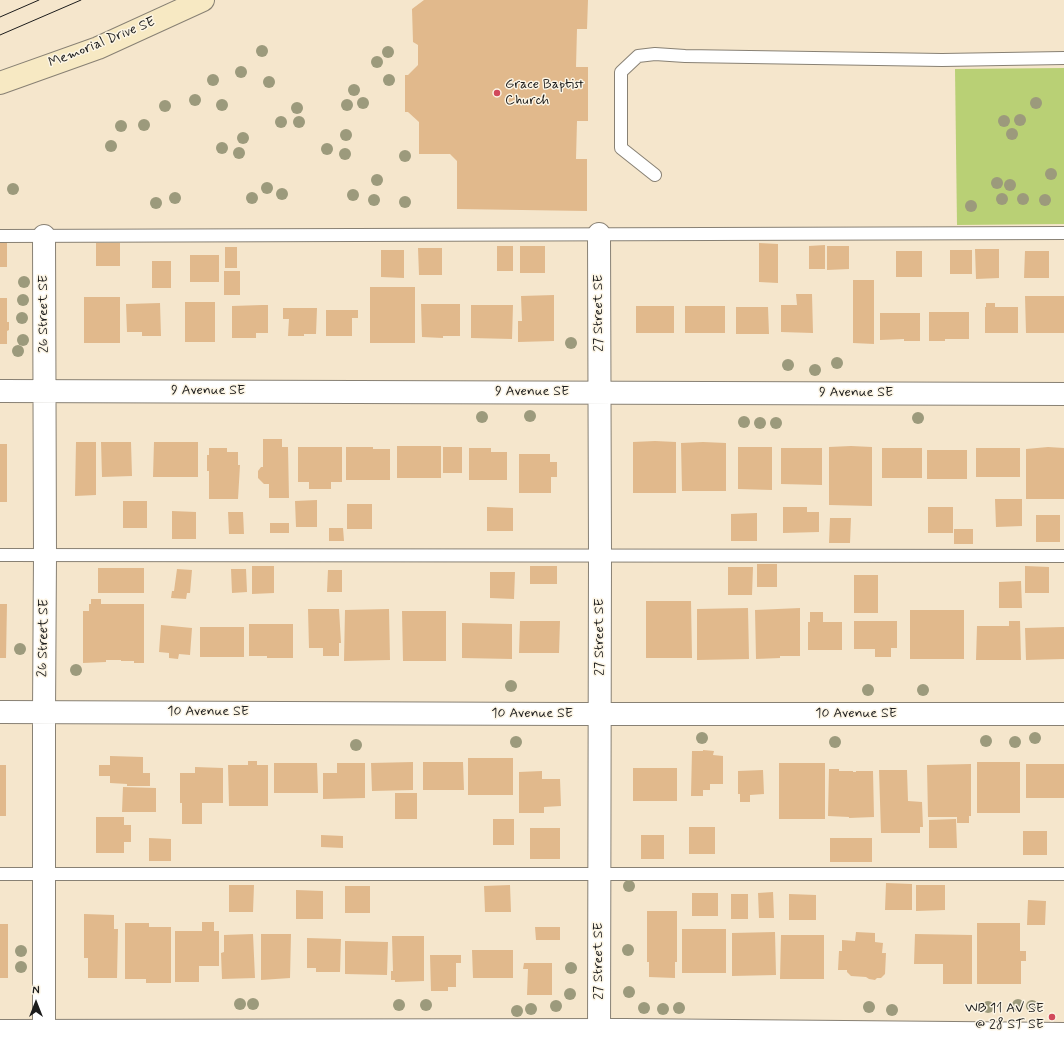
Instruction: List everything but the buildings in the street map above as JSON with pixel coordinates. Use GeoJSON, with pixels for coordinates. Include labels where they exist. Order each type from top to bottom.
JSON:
{"type":"FeatureCollection","features":[{"type":"Feature","properties":{"kind":"main road","name":"Memorial Drive SE"},"geometry":{"type":"LineString","coordinates":[[0,83],[98,48],[203,0]]}},
{"type":"Feature","properties":{"kind":"street","name":"27 Street SE"},"geometry":{"type":"LineString","coordinates":[[599,234],[599,1035]]}},
{"type":"Feature","properties":{"kind":"street","name":"26 Street SE"},"geometry":{"type":"LineString","coordinates":[[44,236],[44,1035]]}},
{"type":"Feature","properties":{"kind":"street","name":"9 Avenue SE"},"geometry":{"type":"LineString","coordinates":[[0,391],[1064,394]]}},
{"type":"Feature","properties":{"kind":"street","name":"10 Avenue SE"},"geometry":{"type":"LineString","coordinates":[[0,712],[1064,714]]}},
{"type":"Feature","properties":{"kind":"street"},"geometry":{"type":"LineString","coordinates":[[0,1031],[44,1035],[1064,1034]]}},
{"type":"Feature","properties":{"kind":"lane"},"geometry":{"type":"LineString","coordinates":[[655,175],[621,148],[622,72],[638,56],[655,54],[685,56],[942,60],[1064,58]]}},
{"type":"Feature","properties":{"kind":"lane"},"geometry":{"type":"LineString","coordinates":[[0,236],[1064,233]]}},
{"type":"Feature","properties":{"kind":"lane"},"geometry":{"type":"LineString","coordinates":[[0,555],[1064,556]]}},
{"type":"Feature","properties":{"kind":"lane"},"geometry":{"type":"LineString","coordinates":[[0,874],[1064,874]]}},
{"type":"Feature","properties":{"kind":"green space"},"geometry":{"type":"Polygon","coordinates":[[[1064,68],[1064,224],[957,225],[955,69],[1064,68]]]}},
{"type":"Feature","properties":{"kind":"tram line"},"geometry":{"type":"LineString","coordinates":[[0,17],[39,0]]}},
{"type":"Feature","properties":{"kind":"tram line"},"geometry":{"type":"LineString","coordinates":[[0,35],[81,0]]}},
{"type":"Feature","properties":{"kind":"place","name":"Grace Baptist Church"},"geometry":{"type":"Point","coordinates":[497,93]}},
{"type":"Feature","properties":{"kind":"place","name":"WB 11 AV SE @ 28 ST SE"},"geometry":{"type":"Point","coordinates":[1052,1017]}}]}
